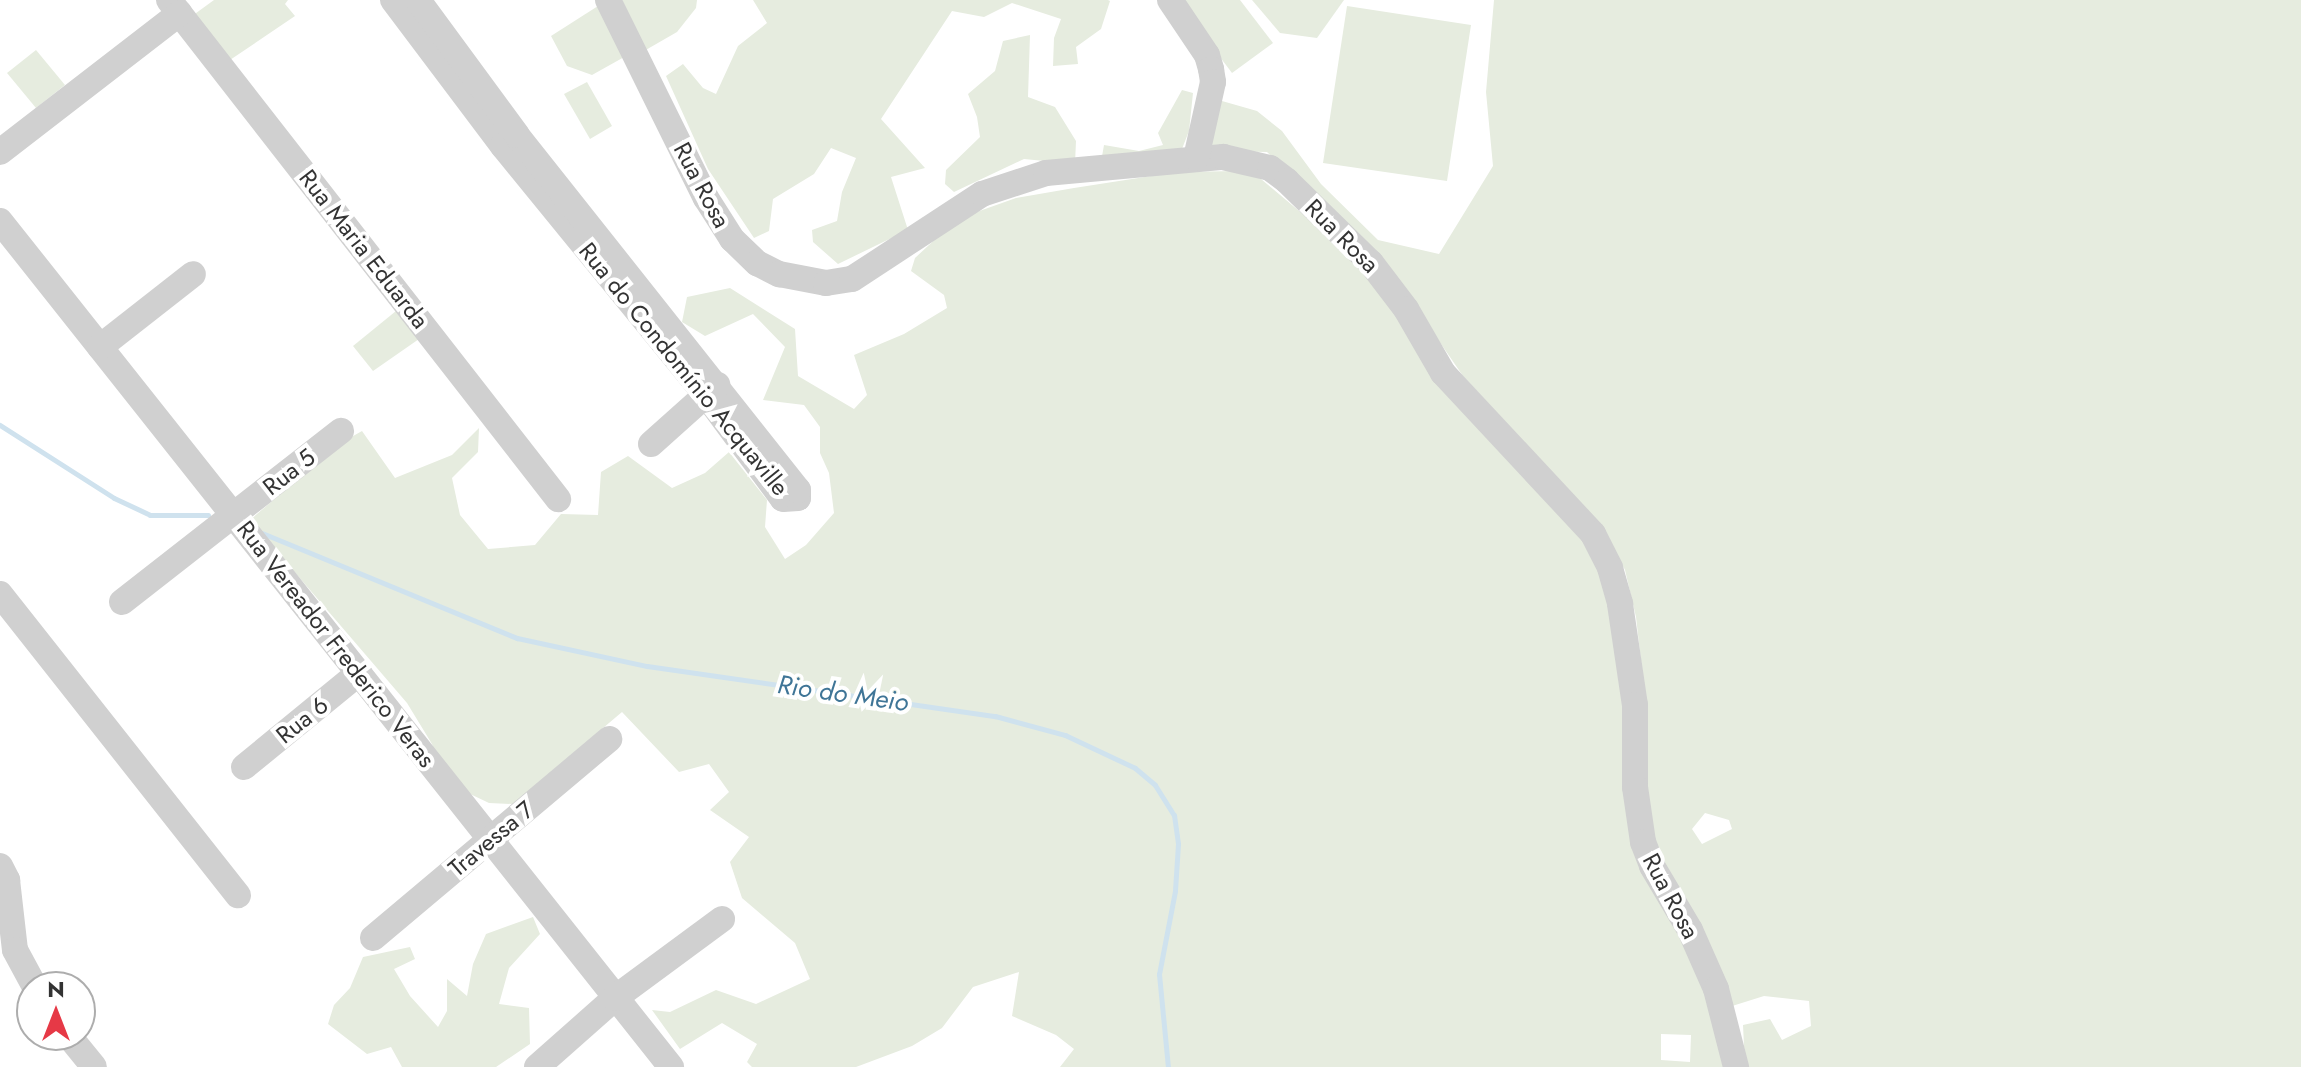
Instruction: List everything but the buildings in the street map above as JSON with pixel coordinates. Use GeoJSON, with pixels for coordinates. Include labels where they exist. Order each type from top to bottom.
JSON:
{"type":"FeatureCollection","features":[{"type":"Feature","properties":{"kind":"street","name":"Rua Rosa"},"geometry":{"type":"LineString","coordinates":[[608,0],[706,198],[732,239],[757,263],[779,274],[826,283],[852,279],[954,210],[982,194],[1026,178],[1196,158],[1246,160],[1270,168],[1287,181],[1371,263],[1406,309],[1443,373],[1593,534],[1610,568],[1620,604],[1635,705],[1635,787],[1643,842],[1652,866],[1690,930],[1716,989],[1736,1067]]}},
{"type":"Feature","properties":{"kind":"street"},"geometry":{"type":"LineString","coordinates":[[1170,0],[1207,55],[1211,69],[1213,82],[1196,158]]}},
{"type":"Feature","properties":{"kind":"street","name":"Rua do Condomínio Acquaville"},"geometry":{"type":"LineString","coordinates":[[409,5],[510,140],[712,390],[651,444]]}},
{"type":"Feature","properties":{"kind":"street"},"geometry":{"type":"LineString","coordinates":[[0,152],[175,7]]}},
{"type":"Feature","properties":{"kind":"street","name":"Rua Maria Eduarda"},"geometry":{"type":"LineString","coordinates":[[175,7],[558,499]]}},
{"type":"Feature","properties":{"kind":"street","name":"Rua Vereador Frederico Veras"},"geometry":{"type":"LineString","coordinates":[[0,221],[671,1067]]}},
{"type":"Feature","properties":{"kind":"street"},"geometry":{"type":"LineString","coordinates":[[100,347],[193,274]]}},
{"type":"Feature","properties":{"kind":"street","name":"Rua 5"},"geometry":{"type":"LineString","coordinates":[[122,602],[341,431]]}},
{"type":"Feature","properties":{"kind":"street"},"geometry":{"type":"LineString","coordinates":[[0,594],[238,895]]}},
{"type":"Feature","properties":{"kind":"street","name":"Rua 6"},"geometry":{"type":"LineString","coordinates":[[244,767],[359,673]]}},
{"type":"Feature","properties":{"kind":"street","name":"Travessa 7"},"geometry":{"type":"LineString","coordinates":[[373,938],[609,739]]}},
{"type":"Feature","properties":{"kind":"street"},"geometry":{"type":"LineString","coordinates":[[2,877],[15,950],[26,971]]}},
{"type":"Feature","properties":{"kind":"street"},"geometry":{"type":"LineString","coordinates":[[537,1067],[615,998],[722,919]]}},
{"type":"Feature","properties":{"kind":"street"},"geometry":{"type":"LineString","coordinates":[[81,1051],[94,1067]]}},
{"type":"Feature","properties":{"kind":"shaded area"},"geometry":{"type":"Polygon","coordinates":[[[214,0],[288,0],[285,4],[295,16],[227,62],[192,16],[214,0]]]}},
{"type":"Feature","properties":{"kind":"shaded area"},"geometry":{"type":"Polygon","coordinates":[[[622,0],[697,0],[696,8],[677,32],[644,51],[622,0]]]}},
{"type":"Feature","properties":{"kind":"shaded area"},"geometry":{"type":"Polygon","coordinates":[[[753,0],[1110,1],[1101,29],[1076,47],[1078,64],[1053,66],[1054,38],[1061,19],[1012,3],[984,17],[952,11],[881,119],[925,168],[891,177],[908,230],[838,264],[813,242],[812,230],[837,221],[842,192],[856,158],[831,148],[814,174],[773,199],[769,231],[754,238],[708,169],[666,76],[683,64],[703,88],[716,94],[738,46],[767,23],[753,0]]]}},
{"type":"Feature","properties":{"kind":"shaded area"},"geometry":{"type":"Polygon","coordinates":[[[1177,0],[1240,0],[1273,43],[1232,73],[1177,0]]]}},
{"type":"Feature","properties":{"kind":"shaded area"},"geometry":{"type":"Polygon","coordinates":[[[1252,0],[1344,0],[1317,38],[1280,33],[1252,0]]]}},
{"type":"Feature","properties":{"kind":"shaded area"},"geometry":{"type":"Polygon","coordinates":[[[1494,0],[2301,0],[2301,1067],[1745,1067],[1743,1025],[1770,1019],[1782,1040],[1811,1026],[1809,1001],[1764,996],[1729,1007],[1730,1067],[1060,1067],[1074,1049],[1056,1035],[1012,1016],[1019,972],[973,987],[942,1028],[912,1046],[856,1067],[752,1067],[747,1062],[757,1044],[722,1023],[680,1049],[652,1010],[670,1012],[716,990],[756,1004],[810,979],[795,943],[742,898],[730,862],[749,837],[710,810],[729,792],[709,764],[679,772],[622,712],[513,804],[489,803],[445,782],[432,744],[407,703],[250,520],[339,444],[362,431],[395,478],[452,455],[479,428],[478,452],[452,478],[460,515],[488,549],[535,545],[561,514],[598,515],[601,472],[628,456],[672,488],[705,473],[729,452],[767,500],[765,527],[785,559],[806,545],[834,513],[829,473],[820,453],[820,427],[804,405],[763,400],[785,347],[753,314],[705,336],[682,322],[687,297],[730,288],[795,329],[798,376],[854,409],[867,395],[854,355],[904,334],[947,308],[944,295],[911,271],[915,258],[957,219],[1016,198],[1074,188],[1177,172],[1238,171],[1261,179],[1355,258],[1592,548],[1647,713],[1636,617],[1625,570],[1604,529],[1463,376],[1393,274],[1350,230],[1267,152],[1218,151],[1207,142],[1215,99],[1257,111],[1282,131],[1321,184],[1378,240],[1439,254],[1493,166],[1486,92],[1494,0]],[[1705,813],[1692,829],[1702,844],[1732,829],[1729,820],[1705,813]],[[1661,1034],[1661,1060],[1690,1062],[1691,1035],[1661,1034]]]}},
{"type":"Feature","properties":{"kind":"shaded area"},"geometry":{"type":"Polygon","coordinates":[[[598,6],[626,56],[592,75],[567,66],[551,36],[598,6]]]}},
{"type":"Feature","properties":{"kind":"shaded area"},"geometry":{"type":"Polygon","coordinates":[[[1347,6],[1471,25],[1447,181],[1323,163],[1347,6]]]}},
{"type":"Feature","properties":{"kind":"shaded area"},"geometry":{"type":"Polygon","coordinates":[[[1030,35],[1028,97],[1055,107],[1076,141],[1075,164],[1024,159],[954,192],[945,184],[946,170],[980,137],[977,117],[968,94],[995,71],[1003,41],[1030,35]]]}},
{"type":"Feature","properties":{"kind":"shaded area"},"geometry":{"type":"Polygon","coordinates":[[[36,50],[65,85],[36,108],[7,73],[36,50]]]}},
{"type":"Feature","properties":{"kind":"shaded area"},"geometry":{"type":"Polygon","coordinates":[[[587,82],[612,126],[590,139],[564,94],[587,82]]]}},
{"type":"Feature","properties":{"kind":"shaded area"},"geometry":{"type":"Polygon","coordinates":[[[1182,90],[1193,93],[1189,131],[1180,154],[1101,162],[1104,145],[1139,151],[1163,145],[1158,133],[1182,90]]]}},
{"type":"Feature","properties":{"kind":"shaded area"},"geometry":{"type":"Polygon","coordinates":[[[396,311],[419,339],[373,371],[353,346],[396,311]]]}},
{"type":"Feature","properties":{"kind":"shaded area"},"geometry":{"type":"Polygon","coordinates":[[[533,917],[540,934],[509,968],[499,1004],[529,1008],[530,1044],[496,1067],[402,1067],[391,1047],[367,1054],[328,1024],[334,1005],[350,988],[363,957],[410,947],[415,959],[394,969],[410,996],[438,1027],[447,1011],[447,979],[467,996],[473,964],[486,934],[533,917]]]}},
{"type":"Feature","properties":{"kind":"waterway","name":"Rio do Meio"},"geometry":{"type":"LineString","coordinates":[[0,425],[114,498],[150,515],[208,515]]}},
{"type":"Feature","properties":{"kind":"waterway","name":"Rio do Meio"},"geometry":{"type":"LineString","coordinates":[[262,533],[517,638],[647,666],[995,716],[1065,735],[1135,768],[1155,785],[1174,815],[1178,844],[1175,891],[1159,974],[1168,1067]]}}]}
